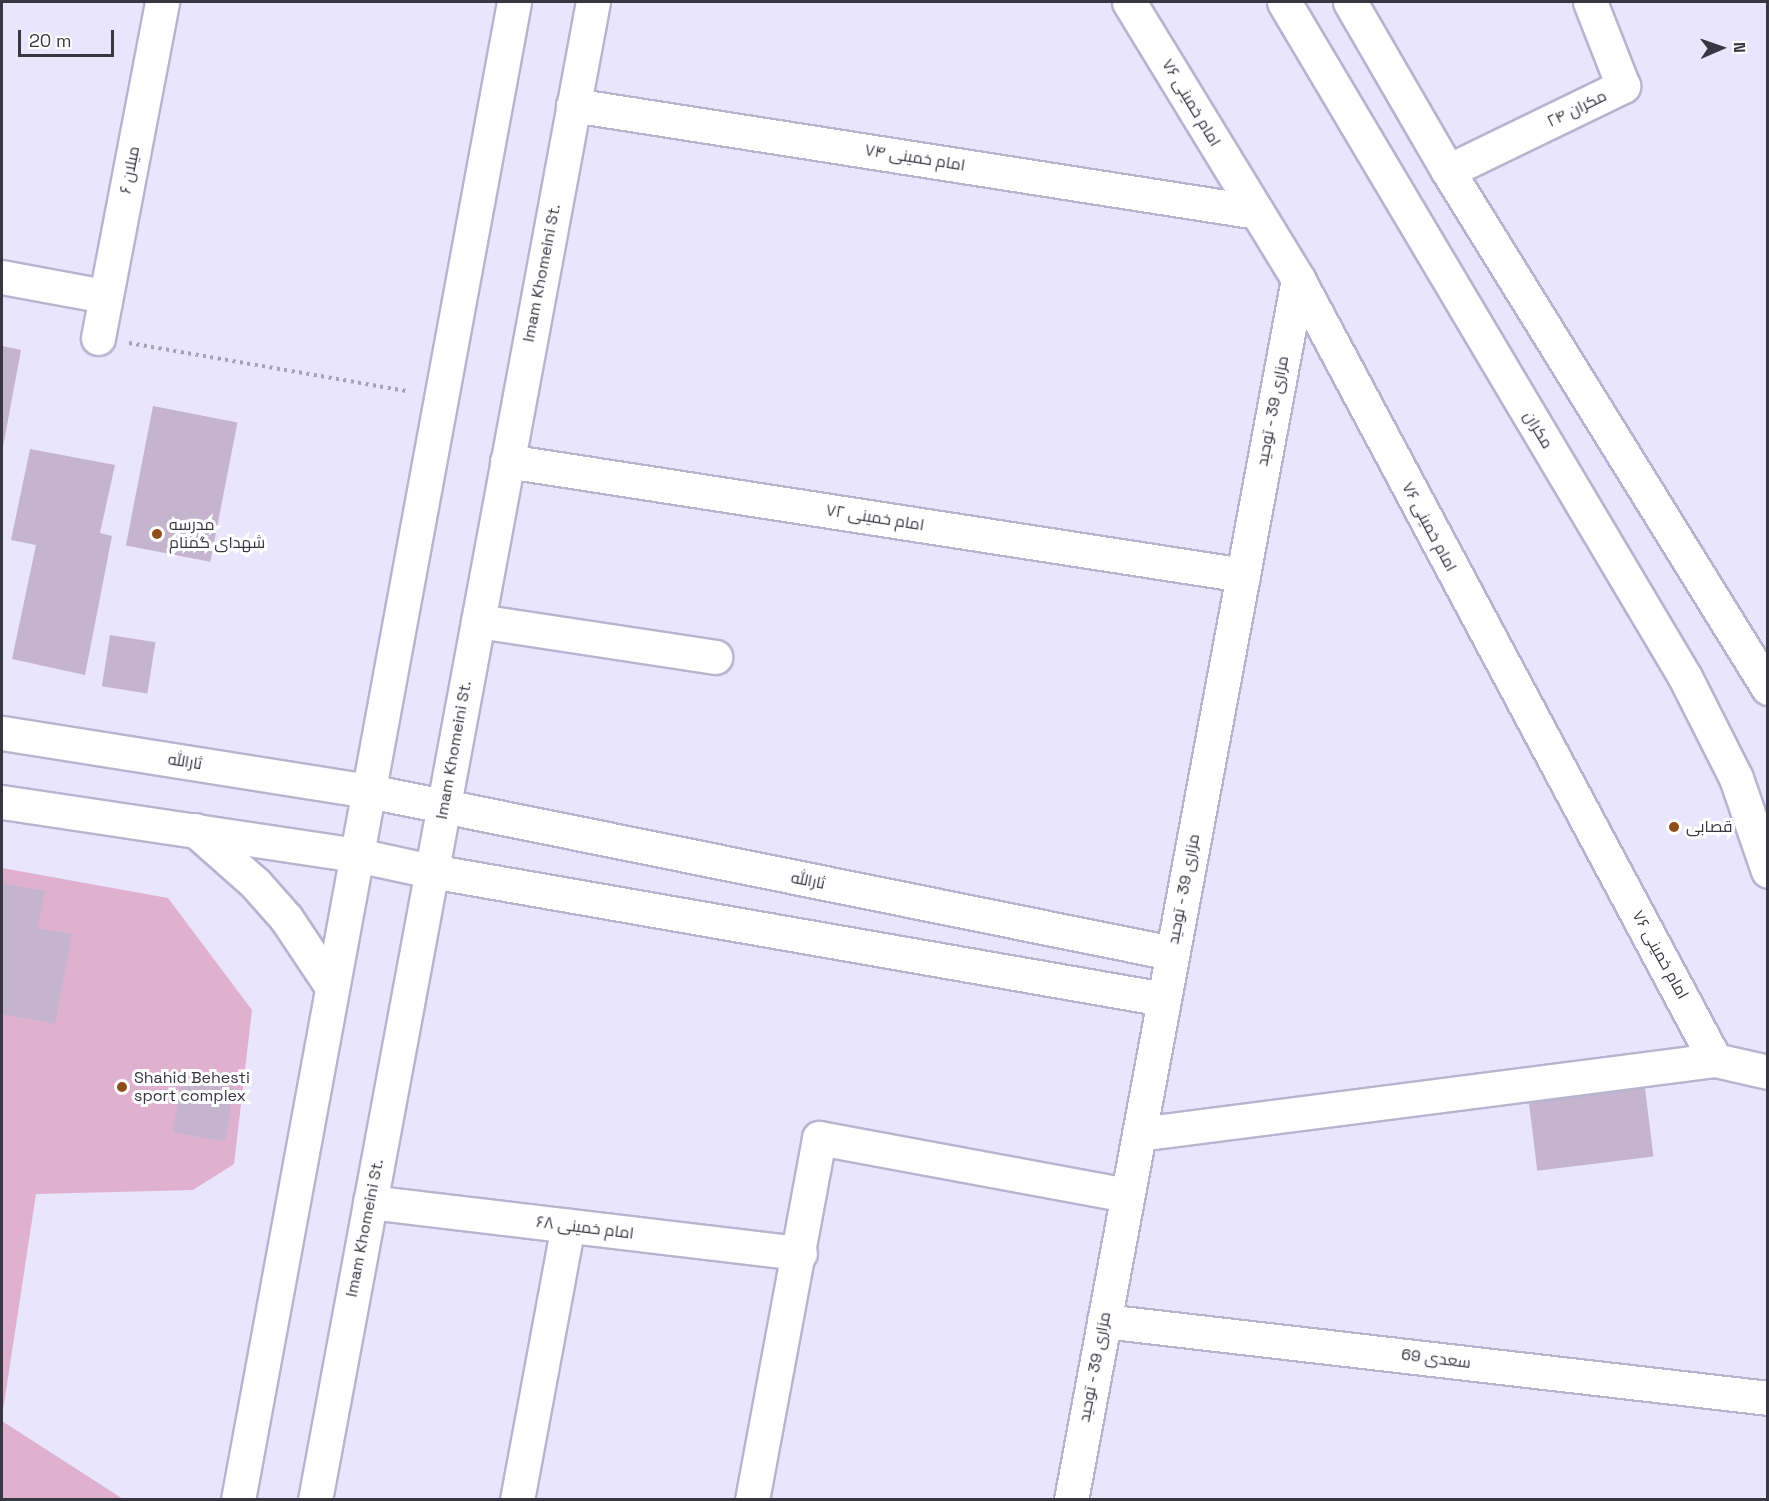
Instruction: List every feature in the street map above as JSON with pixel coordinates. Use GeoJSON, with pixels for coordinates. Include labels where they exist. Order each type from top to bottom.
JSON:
{"type":"FeatureCollection","features":[{"type":"Feature","properties":{"kind":"street","name":"میلان ۶"},"geometry":{"type":"LineString","coordinates":[[98,338],[162,2]]}},
{"type":"Feature","properties":{"kind":"street"},"geometry":{"type":"LineString","coordinates":[[238,1500],[514,2]]}},
{"type":"Feature","properties":{"kind":"street","name":"Imam Khomeini St."},"geometry":{"type":"LineString","coordinates":[[315,1500],[593,2]]}},
{"type":"Feature","properties":{"kind":"street","name":"امام خمینی ۷۶"},"geometry":{"type":"LineString","coordinates":[[1129,2],[1298,279],[1715,1060]]}},
{"type":"Feature","properties":{"kind":"street","name":"مکران"},"geometry":{"type":"LineString","coordinates":[[1284,2],[1685,677],[1736,778],[1767,871]]}},
{"type":"Feature","properties":{"kind":"street"},"geometry":{"type":"LineString","coordinates":[[1350,2],[1448,171],[1767,688]]}},
{"type":"Feature","properties":{"kind":"street","name":"مکران ۲۴"},"geometry":{"type":"LineString","coordinates":[[1448,171],[1623,86],[1590,2]]}},
{"type":"Feature","properties":{"kind":"street","name":"امام خمینی ۷۴"},"geometry":{"type":"LineString","coordinates":[[573,105],[1257,212]]}},
{"type":"Feature","properties":{"kind":"street"},"geometry":{"type":"LineString","coordinates":[[2,277],[105,296]]}},
{"type":"Feature","properties":{"kind":"street","name":"مزاری 39 - توحید"},"geometry":{"type":"LineString","coordinates":[[1071,1500],[1298,279]]}},
{"type":"Feature","properties":{"kind":"street","name":"امام خمینی ۷۲"},"geometry":{"type":"LineString","coordinates":[[507,461],[1243,575]]}},
{"type":"Feature","properties":{"kind":"street"},"geometry":{"type":"LineString","coordinates":[[478,621],[715,657]]}},
{"type":"Feature","properties":{"kind":"street","name":"ثارالله"},"geometry":{"type":"LineString","coordinates":[[2,733],[369,791],[443,808],[1173,953]]}},
{"type":"Feature","properties":{"kind":"street"},"geometry":{"type":"LineString","coordinates":[[2,802],[357,855],[432,871],[1164,999]]}},
{"type":"Feature","properties":{"kind":"street"},"geometry":{"type":"LineString","coordinates":[[195,830],[255,883],[286,918],[332,987]]}},
{"type":"Feature","properties":{"kind":"street"},"geometry":{"type":"LineString","coordinates":[[1139,1134],[1715,1060],[1767,1072]]}},
{"type":"Feature","properties":{"kind":"street"},"geometry":{"type":"LineString","coordinates":[[752,1500],[800,1253],[819,1138],[1127,1195]]}},
{"type":"Feature","properties":{"kind":"street","name":"امام خمینی ۶۸"},"geometry":{"type":"LineString","coordinates":[[370,1202],[800,1253]]}},
{"type":"Feature","properties":{"kind":"street"},"geometry":{"type":"LineString","coordinates":[[517,1500],[568,1226]]}},
{"type":"Feature","properties":{"kind":"street","name":"سعدی 69"},"geometry":{"type":"LineString","coordinates":[[1104,1321],[1767,1398]]}},
{"type":"Feature","properties":{"kind":"path"},"geometry":{"type":"LineString","coordinates":[[98,338],[442,396]]}},
{"type":"Feature","properties":{"kind":"shaded area","name":"Shahid Behesti sport complex"},"geometry":{"type":"Polygon","coordinates":[[[2,868],[168,898],[252,1010],[234,1164],[193,1190],[36,1194],[2,1417],[2,868]]]}},
{"type":"Feature","properties":{"kind":"shaded area"},"geometry":{"type":"Polygon","coordinates":[[[2,1421],[123,1499],[2,1499],[2,1421]]]}},
{"type":"Feature","properties":{"kind":"building"},"geometry":{"type":"Polygon","coordinates":[[[2,346],[21,350],[3,447],[2,447],[2,346]]]}},
{"type":"Feature","properties":{"kind":"building"},"geometry":{"type":"Polygon","coordinates":[[[153,406],[237,422],[210,562],[126,545],[153,406]]]}},
{"type":"Feature","properties":{"kind":"building"},"geometry":{"type":"Polygon","coordinates":[[[30,449],[115,465],[100,533],[112,536],[85,675],[12,659],[36,545],[11,540],[30,449]]]}},
{"type":"Feature","properties":{"kind":"building"},"geometry":{"type":"Polygon","coordinates":[[[110,635],[155,642],[147,694],[102,686],[110,635]]]}},
{"type":"Feature","properties":{"kind":"building"},"geometry":{"type":"Polygon","coordinates":[[[2,883],[45,891],[38,928],[72,934],[55,1024],[2,1014],[2,883]]]}},
{"type":"Feature","properties":{"kind":"building"},"geometry":{"type":"Polygon","coordinates":[[[182,1079],[234,1088],[225,1141],[173,1132],[182,1079]]]}},
{"type":"Feature","properties":{"kind":"building"},"geometry":{"type":"Polygon","coordinates":[[[1645,1088],[1653,1156],[1537,1171],[1529,1102],[1645,1088]]]}},
{"type":"Feature","properties":{"kind":"place","name":"مدرسه شهدای گمنام"},"geometry":{"type":"Point","coordinates":[157,534]}},
{"type":"Feature","properties":{"kind":"place","name":"قصابی"},"geometry":{"type":"Point","coordinates":[1674,827]}},
{"type":"Feature","properties":{"kind":"place","name":"Shahid Behesti sport complex"},"geometry":{"type":"Point","coordinates":[122,1087]}}]}
